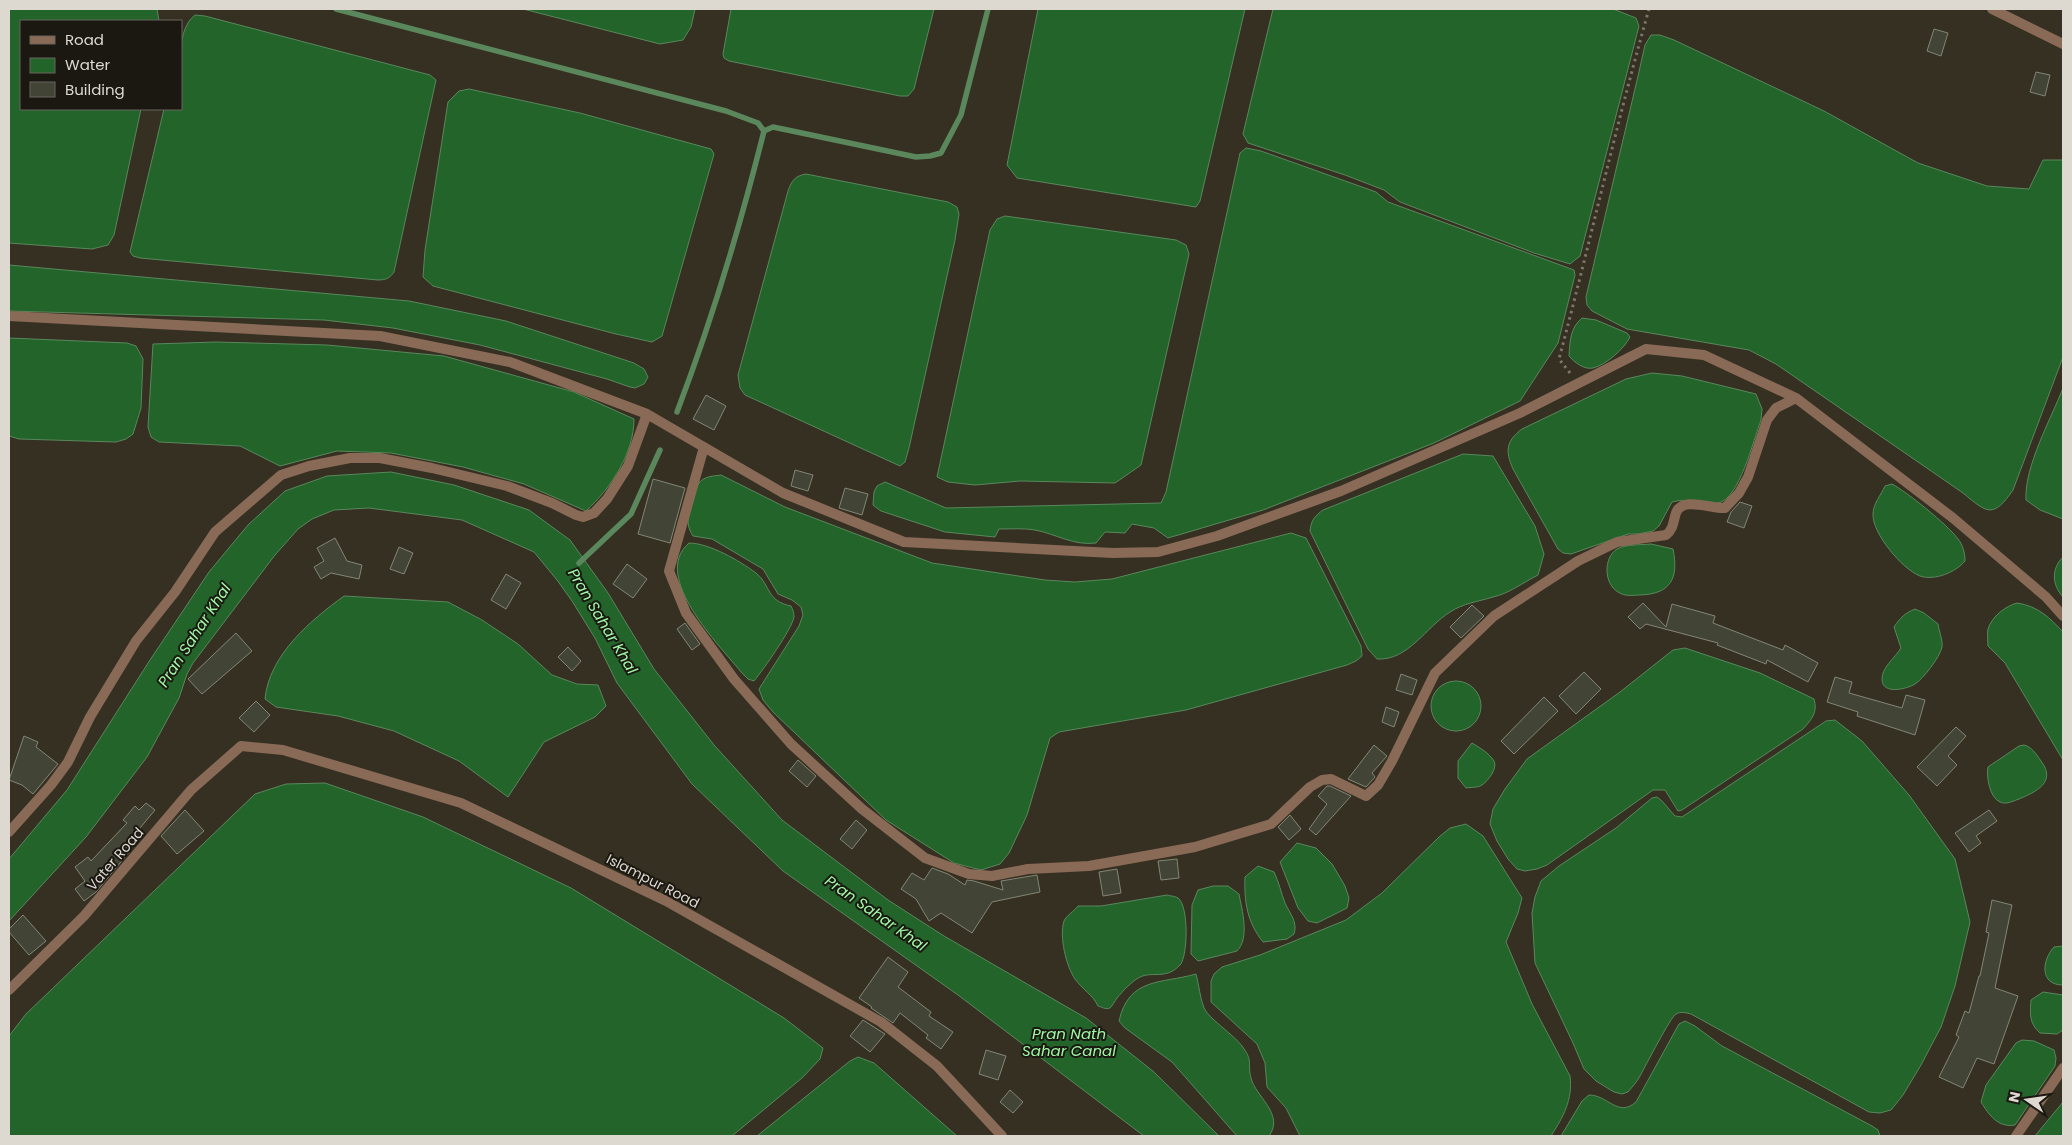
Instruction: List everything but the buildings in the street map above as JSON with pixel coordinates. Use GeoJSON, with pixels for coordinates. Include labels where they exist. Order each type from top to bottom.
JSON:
{"type":"FeatureCollection","features":[{"type":"Feature","properties":{"kind":"street"},"geometry":{"type":"LineString","coordinates":[[1992,9],[2063,44]]}},
{"type":"Feature","properties":{"kind":"street"},"geometry":{"type":"LineString","coordinates":[[9,316],[380,336],[510,362],[647,414],[784,493],[904,542],[1113,553],[1158,552],[1217,536],[1341,491],[1520,413],[1646,349],[1704,355],[1796,398],[1953,518],[2046,597],[2063,616]]}},
{"type":"Feature","properties":{"kind":"street"},"geometry":{"type":"LineString","coordinates":[[704,447],[669,571],[686,613],[734,679],[791,744],[862,810],[925,858],[969,874],[992,876],[1028,868],[1089,866],[1195,847],[1271,824],[1310,787],[1322,780],[1331,779],[1366,796],[1378,784],[1392,761],[1435,673],[1494,616],[1578,561],[1617,542],[1666,535],[1672,528],[1677,510],[1683,505],[1692,503],[1715,509],[1725,508],[1739,493],[1748,478],[1767,420],[1776,408],[1796,398]]}},
{"type":"Feature","properties":{"kind":"street"},"geometry":{"type":"LineString","coordinates":[[9,832],[51,785],[68,762],[90,717],[126,656],[175,592],[215,532],[281,475],[309,466],[350,458],[380,458],[507,486],[583,517],[594,513],[606,499],[628,466],[647,414]]}},
{"type":"Feature","properties":{"kind":"street","name":"Vater Road"},"geometry":{"type":"LineString","coordinates":[[9,990],[84,916],[191,790],[240,746]]}},
{"type":"Feature","properties":{"kind":"street","name":"Islampur Road"},"geometry":{"type":"LineString","coordinates":[[240,746],[283,750],[461,803],[666,901],[881,1022],[937,1066],[1002,1136]]}},
{"type":"Feature","properties":{"kind":"street"},"geometry":{"type":"LineString","coordinates":[[2016,1136],[2063,1068]]}},
{"type":"Feature","properties":{"kind":"path"},"geometry":{"type":"LineString","coordinates":[[1578,383],[1559,360],[1587,256],[1624,98],[1649,9]]}},
{"type":"Feature","properties":{"kind":"water"},"geometry":{"type":"Polygon","coordinates":[[[9,9],[157,9],[159,20],[20,20],[20,110],[141,110],[114,235],[108,245],[92,249],[9,243],[9,9]]]}},
{"type":"Feature","properties":{"kind":"water"},"geometry":{"type":"Polygon","coordinates":[[[523,9],[695,9],[691,27],[683,40],[660,44],[523,9]]]}},
{"type":"Feature","properties":{"kind":"water"},"geometry":{"type":"Polygon","coordinates":[[[731,9],[934,9],[914,89],[908,96],[900,96],[729,61],[724,58],[723,54],[731,9]]]}},
{"type":"Feature","properties":{"kind":"water"},"geometry":{"type":"Polygon","coordinates":[[[1038,9],[1245,9],[1200,201],[1196,207],[1017,178],[1007,165],[1038,9]]]}},
{"type":"Feature","properties":{"kind":"water"},"geometry":{"type":"Polygon","coordinates":[[[1273,9],[1613,9],[1636,18],[1639,26],[1580,256],[1570,264],[1534,253],[1400,202],[1384,190],[1345,175],[1248,143],[1243,134],[1273,9]]]}},
{"type":"Feature","properties":{"kind":"water"},"geometry":{"type":"Polygon","coordinates":[[[195,15],[205,16],[430,75],[436,80],[394,272],[389,277],[378,280],[133,256],[130,252],[164,110],[182,110],[182,41],[188,23],[195,15]]]}},
{"type":"Feature","properties":{"kind":"water"},"geometry":{"type":"Polygon","coordinates":[[[1651,35],[1660,35],[1674,40],[1824,111],[1918,163],[1987,186],[2029,189],[2043,160],[2063,160],[2063,357],[2013,490],[2000,506],[1990,510],[1978,505],[1776,364],[1749,350],[1627,329],[1592,311],[1587,305],[1586,297],[1645,45],[1651,35]]]}},
{"type":"Feature","properties":{"kind":"water"},"geometry":{"type":"Polygon","coordinates":[[[469,89],[580,113],[711,149],[714,154],[662,336],[652,342],[616,334],[433,286],[423,277],[425,250],[448,102],[459,91],[469,89]]]}},
{"type":"Feature","properties":{"kind":"water"},"geometry":{"type":"Polygon","coordinates":[[[1246,148],[1261,151],[1376,192],[1388,202],[1574,270],[1575,275],[1558,343],[1520,401],[1434,443],[1263,510],[1168,538],[1154,528],[1132,524],[1125,533],[1105,532],[1096,543],[1080,543],[1026,529],[999,529],[995,537],[945,532],[881,511],[873,505],[874,492],[877,486],[885,482],[946,508],[1161,503],[1166,492],[1240,153],[1246,148]]]}},
{"type":"Feature","properties":{"kind":"water"},"geometry":{"type":"Polygon","coordinates":[[[806,174],[948,202],[957,207],[959,214],[955,240],[909,448],[905,462],[900,466],[745,395],[740,388],[738,375],[788,191],[794,179],[806,174]]]}},
{"type":"Feature","properties":{"kind":"water"},"geometry":{"type":"Polygon","coordinates":[[[1005,216],[1176,240],[1186,245],[1189,254],[1141,465],[1115,483],[1020,481],[975,485],[948,482],[937,477],[990,230],[997,219],[1005,216]]]}},
{"type":"Feature","properties":{"kind":"water"},"geometry":{"type":"Polygon","coordinates":[[[9,265],[409,301],[506,321],[634,363],[644,369],[648,377],[644,384],[635,388],[480,345],[393,328],[324,320],[9,311],[9,265]]]}},
{"type":"Feature","properties":{"kind":"water"},"geometry":{"type":"Polygon","coordinates":[[[1582,318],[1596,320],[1627,333],[1630,337],[1620,351],[1609,360],[1593,368],[1583,367],[1569,356],[1573,330],[1582,318]]]}},
{"type":"Feature","properties":{"kind":"water"},"geometry":{"type":"Polygon","coordinates":[[[9,338],[127,343],[136,346],[143,359],[141,408],[133,434],[126,439],[116,442],[19,439],[9,436],[9,338]]]}},
{"type":"Feature","properties":{"kind":"water"},"geometry":{"type":"Polygon","coordinates":[[[216,342],[327,345],[444,356],[574,392],[634,419],[633,432],[625,457],[612,481],[586,511],[524,484],[463,467],[391,453],[337,451],[280,466],[240,446],[159,442],[151,437],[148,427],[153,344],[216,342]]]}},
{"type":"Feature","properties":{"kind":"water"},"geometry":{"type":"Polygon","coordinates":[[[1652,373],[1682,376],[1756,394],[1762,409],[1761,420],[1739,480],[1726,499],[1718,503],[1712,504],[1684,500],[1672,502],[1659,526],[1653,531],[1628,534],[1571,554],[1563,553],[1558,549],[1513,469],[1508,452],[1510,442],[1522,429],[1626,379],[1652,373]]]}},
{"type":"Feature","properties":{"kind":"water"},"geometry":{"type":"Polygon","coordinates":[[[2063,388],[2063,519],[2040,510],[2026,500],[2029,473],[2039,443],[2063,388]]]}},
{"type":"Feature","properties":{"kind":"water"},"geometry":{"type":"Polygon","coordinates":[[[1463,454],[1493,456],[1535,526],[1544,554],[1538,575],[1504,593],[1455,609],[1441,618],[1416,642],[1398,655],[1377,659],[1368,649],[1310,531],[1312,521],[1323,510],[1463,454]]]}},
{"type":"Feature","properties":{"kind":"water","name":"Pran Nath Sahar Canal"},"geometry":{"type":"Polygon","coordinates":[[[391,472],[454,485],[529,510],[570,540],[608,593],[654,669],[714,745],[782,820],[888,900],[944,936],[1086,1018],[1154,1072],[1219,1136],[1144,1136],[958,995],[783,871],[692,784],[617,683],[595,638],[572,601],[534,552],[462,520],[369,508],[334,510],[312,519],[298,529],[275,555],[193,663],[179,698],[147,757],[86,837],[9,921],[9,859],[67,790],[209,572],[248,525],[285,491],[327,476],[391,472]]]}},
{"type":"Feature","properties":{"kind":"water"},"geometry":{"type":"Polygon","coordinates":[[[721,475],[785,507],[932,563],[1045,580],[1075,582],[1112,579],[1291,533],[1306,538],[1361,646],[1362,656],[1347,665],[1186,710],[1059,732],[1050,738],[1027,815],[1009,853],[1000,864],[981,870],[954,863],[886,820],[773,712],[763,700],[759,689],[799,626],[803,615],[801,607],[792,600],[778,594],[763,569],[712,539],[693,536],[688,521],[697,486],[704,479],[721,475]]]}},
{"type":"Feature","properties":{"kind":"water"},"geometry":{"type":"Polygon","coordinates":[[[1892,484],[1927,509],[1960,541],[1965,555],[1965,561],[1961,565],[1951,572],[1938,576],[1920,576],[1905,566],[1889,549],[1877,531],[1873,510],[1885,486],[1892,484]]]}},
{"type":"Feature","properties":{"kind":"water"},"geometry":{"type":"Polygon","coordinates":[[[689,543],[715,549],[742,563],[761,578],[773,597],[783,604],[792,607],[794,617],[788,631],[754,681],[748,679],[742,673],[705,629],[683,592],[678,573],[679,557],[689,543]]]}},
{"type":"Feature","properties":{"kind":"water"},"geometry":{"type":"Polygon","coordinates":[[[1651,544],[1673,549],[1675,568],[1666,588],[1651,594],[1623,595],[1618,592],[1610,583],[1607,571],[1607,564],[1612,553],[1625,546],[1651,544]]]}},
{"type":"Feature","properties":{"kind":"water"},"geometry":{"type":"Polygon","coordinates":[[[2063,557],[2063,597],[2059,592],[2054,577],[2056,567],[2063,557]]]}},
{"type":"Feature","properties":{"kind":"water"},"geometry":{"type":"Polygon","coordinates":[[[344,596],[448,602],[482,620],[518,644],[552,675],[577,684],[598,685],[606,706],[595,717],[544,742],[508,797],[459,761],[394,731],[338,716],[276,707],[265,699],[268,683],[283,653],[318,616],[344,596]]]}},
{"type":"Feature","properties":{"kind":"water"},"geometry":{"type":"Polygon","coordinates":[[[2017,603],[2037,610],[2048,617],[2063,632],[2063,760],[2005,663],[1988,646],[1988,629],[1990,624],[2004,609],[2017,603]]]}},
{"type":"Feature","properties":{"kind":"water"},"geometry":{"type":"Polygon","coordinates":[[[1915,609],[1924,613],[1938,624],[1941,651],[1927,673],[1915,684],[1896,690],[1886,688],[1883,685],[1882,676],[1886,667],[1901,648],[1894,627],[1903,616],[1915,609]]]}},
{"type":"Feature","properties":{"kind":"water"},"geometry":{"type":"Polygon","coordinates":[[[1685,648],[1760,673],[1814,699],[1815,708],[1813,715],[1803,729],[1682,810],[1678,811],[1665,790],[1653,790],[1547,865],[1525,871],[1517,869],[1508,859],[1497,841],[1490,824],[1493,809],[1527,759],[1620,692],[1673,650],[1685,648]]]}},
{"type":"Feature","properties":{"kind":"water"},"geometry":{"type":"Polygon","coordinates":[[[1451,681],[1461,681],[1474,688],[1481,701],[1481,711],[1474,724],[1461,731],[1451,731],[1442,727],[1435,720],[1431,711],[1431,701],[1435,692],[1442,685],[1451,681]]]}},
{"type":"Feature","properties":{"kind":"water"},"geometry":{"type":"Polygon","coordinates":[[[1835,720],[1862,741],[1909,795],[1955,859],[1970,922],[1955,986],[1941,1027],[1903,1095],[1891,1110],[1880,1113],[1869,1112],[1691,1014],[1683,1012],[1673,1017],[1639,1078],[1628,1092],[1622,1094],[1614,1092],[1596,1081],[1584,1069],[1535,963],[1532,913],[1541,881],[1559,866],[1616,828],[1652,798],[1657,797],[1675,816],[1682,817],[1826,721],[1835,720]]]}},
{"type":"Feature","properties":{"kind":"water"},"geometry":{"type":"Polygon","coordinates":[[[1472,743],[1490,756],[1494,761],[1495,767],[1494,771],[1482,785],[1466,788],[1458,778],[1458,761],[1472,743]]]}},
{"type":"Feature","properties":{"kind":"water"},"geometry":{"type":"Polygon","coordinates":[[[2024,745],[2036,753],[2045,768],[2046,780],[2038,789],[2025,796],[2010,802],[2000,802],[1991,792],[1988,767],[2019,746],[2024,745]]]}},
{"type":"Feature","properties":{"kind":"water"},"geometry":{"type":"Polygon","coordinates":[[[325,783],[423,817],[571,888],[784,1018],[823,1048],[820,1059],[802,1078],[732,1136],[9,1136],[9,1036],[26,1014],[255,794],[286,784],[325,783]]]}},
{"type":"Feature","properties":{"kind":"water"},"geometry":{"type":"Polygon","coordinates":[[[1466,824],[1483,836],[1522,898],[1506,942],[1532,1004],[1570,1076],[1570,1093],[1566,1108],[1559,1122],[1551,1136],[1300,1136],[1286,1108],[1267,1087],[1265,1063],[1257,1044],[1211,1002],[1211,981],[1214,974],[1222,967],[1260,955],[1346,920],[1382,893],[1450,828],[1466,824]]]}},
{"type":"Feature","properties":{"kind":"water"},"geometry":{"type":"Polygon","coordinates":[[[1297,843],[1316,848],[1332,864],[1345,886],[1349,898],[1347,908],[1317,923],[1308,921],[1298,908],[1280,862],[1297,843]]]}},
{"type":"Feature","properties":{"kind":"water"},"geometry":{"type":"Polygon","coordinates":[[[1258,866],[1274,872],[1285,903],[1293,918],[1294,934],[1287,939],[1263,942],[1253,927],[1246,903],[1245,877],[1258,866]]]}},
{"type":"Feature","properties":{"kind":"water"},"geometry":{"type":"Polygon","coordinates":[[[1213,886],[1228,886],[1239,894],[1244,924],[1243,939],[1237,951],[1198,961],[1191,954],[1192,905],[1198,890],[1213,886]]]}},
{"type":"Feature","properties":{"kind":"water"},"geometry":{"type":"Polygon","coordinates":[[[1167,895],[1178,898],[1182,903],[1186,920],[1185,952],[1180,965],[1175,970],[1165,974],[1140,977],[1117,998],[1110,1008],[1106,1009],[1098,1006],[1075,979],[1069,967],[1062,935],[1065,919],[1078,906],[1101,906],[1167,895]]]}},
{"type":"Feature","properties":{"kind":"water"},"geometry":{"type":"Polygon","coordinates":[[[2063,946],[2063,985],[2050,981],[2046,976],[2045,965],[2054,947],[2063,946]]]}},
{"type":"Feature","properties":{"kind":"water"},"geometry":{"type":"Polygon","coordinates":[[[1196,974],[1204,1008],[1216,1022],[1238,1041],[1248,1056],[1251,1078],[1274,1120],[1269,1136],[1237,1136],[1172,1062],[1125,1028],[1119,1021],[1130,996],[1139,989],[1159,982],[1196,974]]]}},
{"type":"Feature","properties":{"kind":"water"},"geometry":{"type":"Polygon","coordinates":[[[2043,992],[2063,995],[2063,1030],[2057,1034],[2040,1033],[2032,1022],[2031,1000],[2043,992]]]}},
{"type":"Feature","properties":{"kind":"water"},"geometry":{"type":"Polygon","coordinates":[[[1685,1021],[1722,1046],[1872,1126],[1878,1130],[1880,1136],[1561,1136],[1582,1101],[1589,1095],[1602,1098],[1618,1107],[1624,1108],[1636,1102],[1679,1024],[1685,1021]]]}},
{"type":"Feature","properties":{"kind":"water"},"geometry":{"type":"Polygon","coordinates":[[[2022,1040],[2034,1041],[2054,1050],[2055,1066],[2015,1125],[2009,1125],[1995,1120],[1981,1102],[1986,1085],[2016,1043],[2022,1040]]]}},
{"type":"Feature","properties":{"kind":"water"},"geometry":{"type":"Polygon","coordinates":[[[858,1057],[874,1063],[957,1136],[757,1136],[850,1061],[858,1057]]]}},
{"type":"Feature","properties":{"kind":"water"},"geometry":{"type":"Polygon","coordinates":[[[2063,1102],[2063,1136],[2035,1136],[2063,1102]]]}},
{"type":"Feature","properties":{"kind":"waterway"},"geometry":{"type":"LineString","coordinates":[[336,9],[726,111],[758,123],[764,131]]}},
{"type":"Feature","properties":{"kind":"waterway"},"geometry":{"type":"LineString","coordinates":[[677,412],[725,273],[764,131],[773,127],[916,157],[941,153],[961,115],[988,9]]}},
{"type":"Feature","properties":{"kind":"waterway","name":"Pran Sahar Khal"},"geometry":{"type":"LineString","coordinates":[[579,563],[631,514],[660,450]]}}]}
